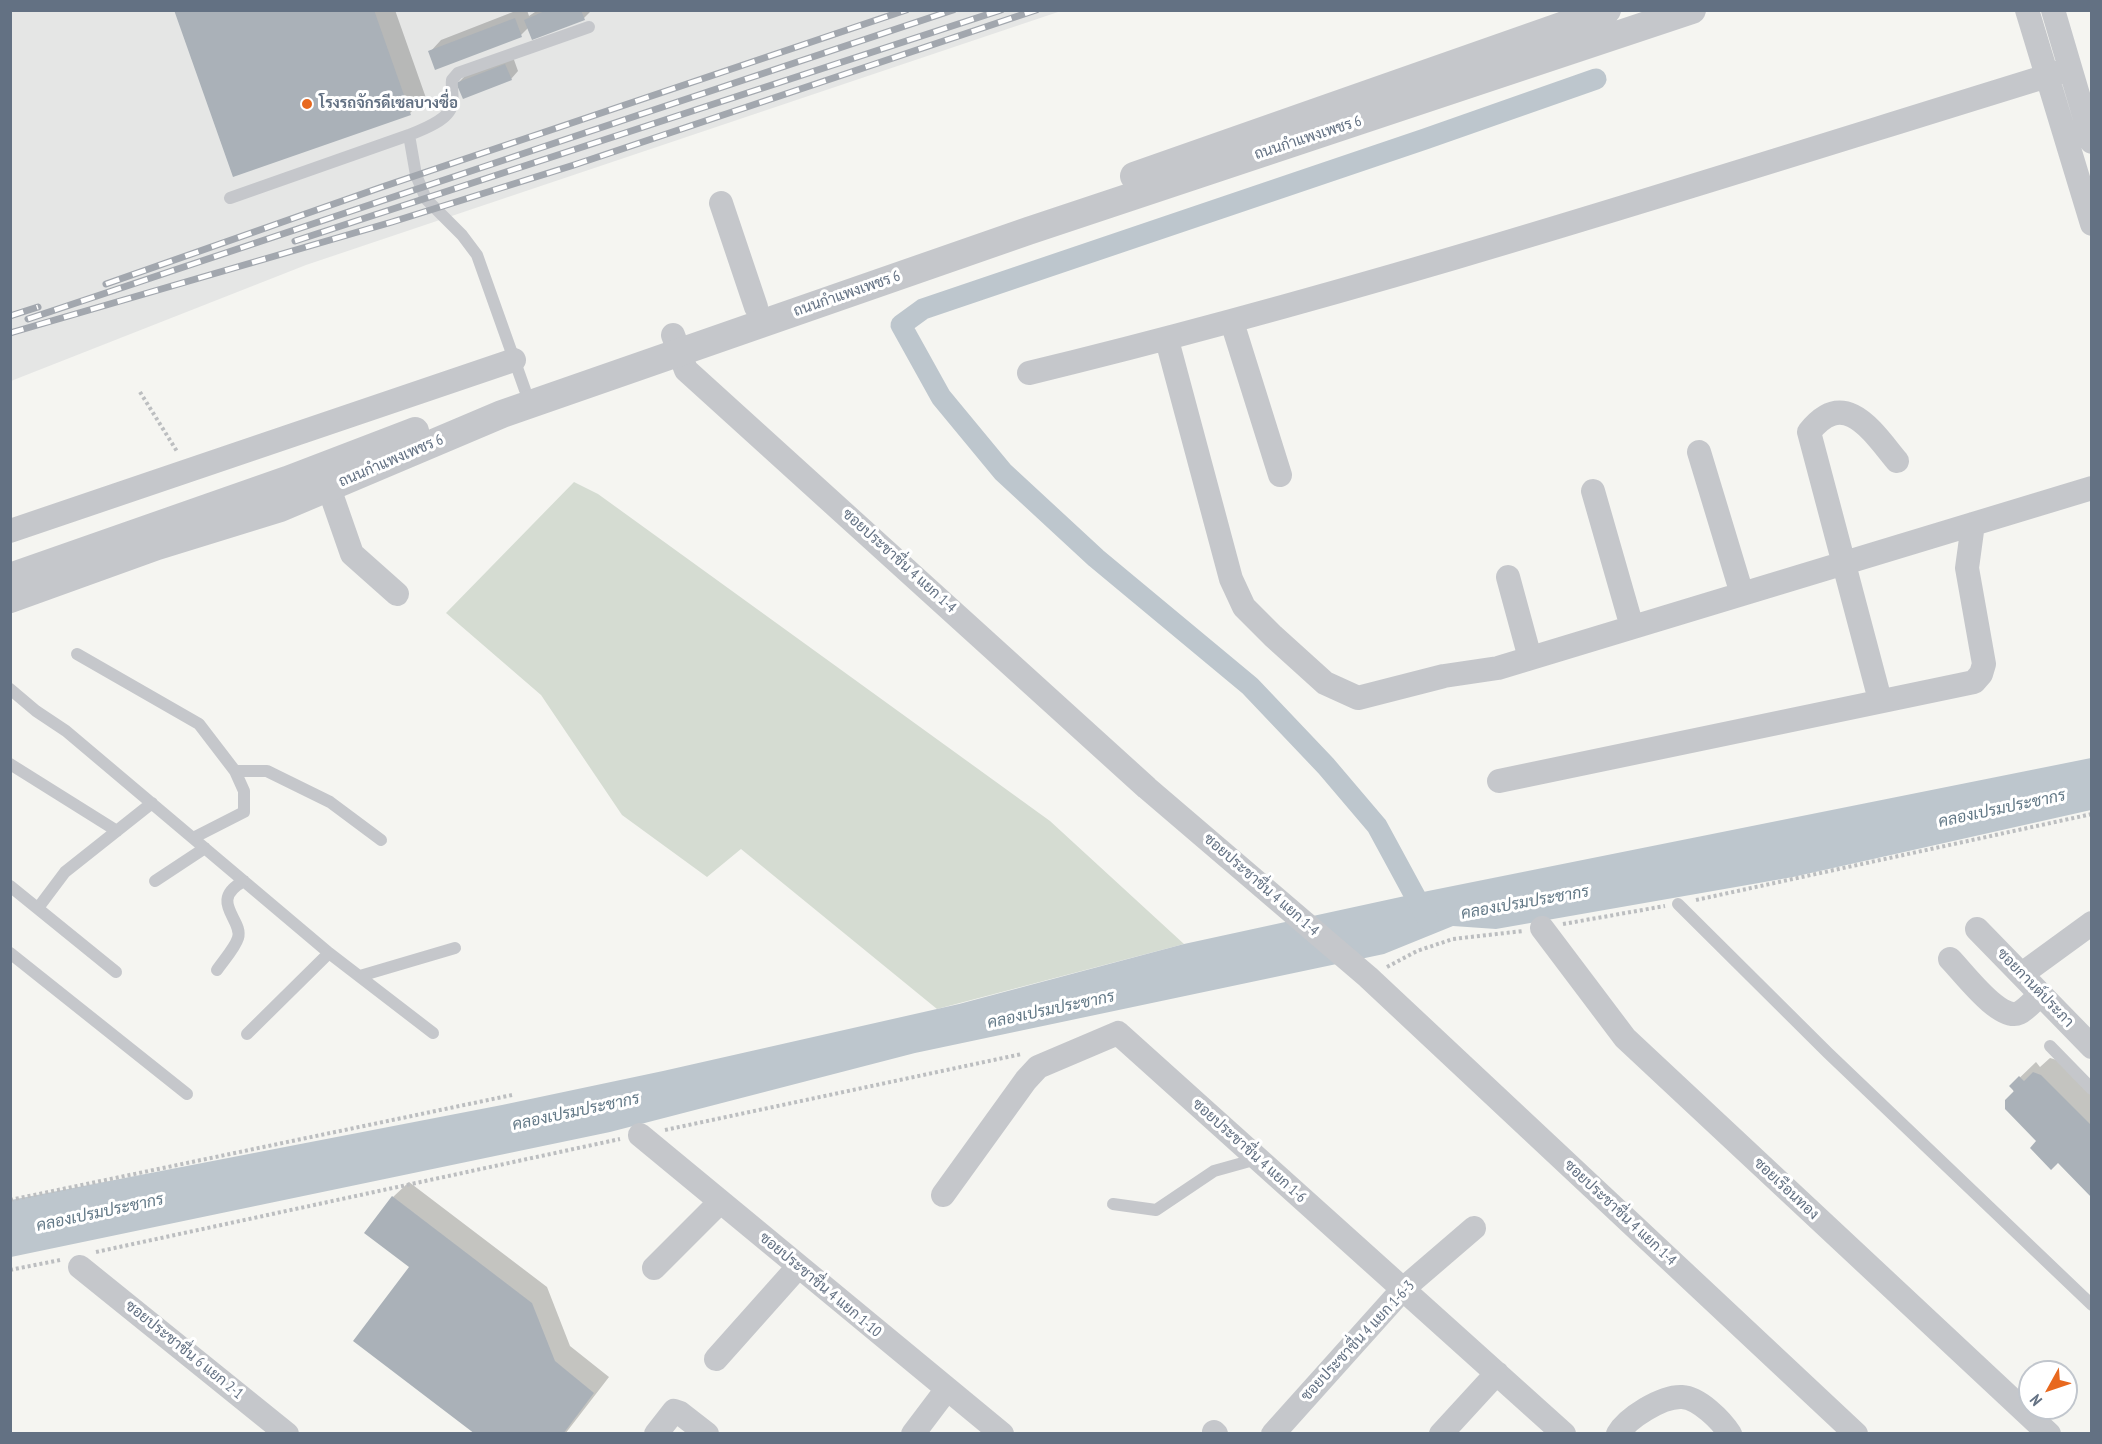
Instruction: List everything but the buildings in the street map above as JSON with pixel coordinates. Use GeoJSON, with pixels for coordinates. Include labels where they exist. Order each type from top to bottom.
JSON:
{"type":"FeatureCollection","features":[{"type":"Feature","properties":{"kind":"street","name":"ถนนกำแพงเพชร 6"},"geometry":{"type":"LineString","coordinates":[[10,577],[325,477],[502,414],[676,344],[756,307],[1607,10]]}},
{"type":"Feature","properties":{"kind":"street","name":"ถนนกำแพงเพชร 6"},"geometry":{"type":"LineString","coordinates":[[10,599],[157,546],[280,508],[325,477],[525,390],[1028,231],[1692,10]]}},
{"type":"Feature","properties":{"kind":"street"},"geometry":{"type":"LineString","coordinates":[[2027,10],[2091,224]]}},
{"type":"Feature","properties":{"kind":"street"},"geometry":{"type":"LineString","coordinates":[[2053,10],[2091,142]]}},
{"type":"Feature","properties":{"kind":"street"},"geometry":{"type":"LineString","coordinates":[[1029,373],[1167,340],[1425,267],[2070,69]]}},
{"type":"Feature","properties":{"kind":"street"},"geometry":{"type":"LineString","coordinates":[[721,204],[756,307]]}},
{"type":"Feature","properties":{"kind":"street"},"geometry":{"type":"LineString","coordinates":[[1232,322],[1280,475]]}},
{"type":"Feature","properties":{"kind":"street"},"geometry":{"type":"LineString","coordinates":[[1167,340],[1231,579],[1244,607],[1325,683],[1358,698],[1444,676],[1497,668],[2091,488]]}},
{"type":"Feature","properties":{"kind":"street","name":"ซอยประชาชื่น 4 แยก 1-4"},"geometry":{"type":"LineString","coordinates":[[676,344],[686,370],[1147,788],[1368,977],[1857,1434]]}},
{"type":"Feature","properties":{"kind":"street"},"geometry":{"type":"LineString","coordinates":[[10,531],[514,360]]}},
{"type":"Feature","properties":{"kind":"street"},"geometry":{"type":"LineString","coordinates":[[1880,700],[1809,432],[1820,418],[1830,414],[1839,412],[1856,417],[1897,461]]}},
{"type":"Feature","properties":{"kind":"street"},"geometry":{"type":"LineString","coordinates":[[308,431],[352,554],[397,594]]}},
{"type":"Feature","properties":{"kind":"street"},"geometry":{"type":"LineString","coordinates":[[1699,452],[1742,594]]}},
{"type":"Feature","properties":{"kind":"street"},"geometry":{"type":"LineString","coordinates":[[1593,491],[1632,627]]}},
{"type":"Feature","properties":{"kind":"street"},"geometry":{"type":"LineString","coordinates":[[1499,781],[1974,682],[1981,674],[1984,664],[1967,568],[1973,524]]}},
{"type":"Feature","properties":{"kind":"street"},"geometry":{"type":"LineString","coordinates":[[1508,578],[1530,658]]}},
{"type":"Feature","properties":{"kind":"street"},"geometry":{"type":"LineString","coordinates":[[2022,975],[2091,923]]}},
{"type":"Feature","properties":{"kind":"street","name":"ซอยเรือนทอง"},"geometry":{"type":"LineString","coordinates":[[1542,928],[1625,1038],[2049,1434]]}},
{"type":"Feature","properties":{"kind":"street","name":"ซอยกานต์ประภา"},"geometry":{"type":"LineString","coordinates":[[1977,929],[2091,1047]]}},
{"type":"Feature","properties":{"kind":"street"},"geometry":{"type":"LineString","coordinates":[[1950,959],[1996,1008],[2008,1014],[2019,1013],[2041,994]]}},
{"type":"Feature","properties":{"kind":"street","name":"ซอยประชาชื่น 4 แยก 1-6"},"geometry":{"type":"LineString","coordinates":[[943,1196],[1026,1080],[1038,1067],[1118,1033],[1564,1434]]}},
{"type":"Feature","properties":{"kind":"street","name":"ซอยประชาชื่น 4 แยก 1-10"},"geometry":{"type":"LineString","coordinates":[[640,1135],[1002,1434]]}},
{"type":"Feature","properties":{"kind":"street"},"geometry":{"type":"LineString","coordinates":[[654,1268],[720,1202]]}},
{"type":"Feature","properties":{"kind":"street","name":"ซอยประชาชื่น 4 แยก 1-6-3"},"geometry":{"type":"LineString","coordinates":[[1273,1434],[1403,1289],[1474,1228]]}},
{"type":"Feature","properties":{"kind":"street","name":"ซอยประชาชื่น 6 แยก 2-1"},"geometry":{"type":"LineString","coordinates":[[80,1259],[278,1431]]}},
{"type":"Feature","properties":{"kind":"street"},"geometry":{"type":"LineString","coordinates":[[716,1359],[798,1267]]}},
{"type":"Feature","properties":{"kind":"street"},"geometry":{"type":"LineString","coordinates":[[1441,1434],[1497,1373]]}},
{"type":"Feature","properties":{"kind":"street"},"geometry":{"type":"LineString","coordinates":[[914,1434],[946,1389]]}},
{"type":"Feature","properties":{"kind":"street"},"geometry":{"type":"LineString","coordinates":[[1618,1434],[1624,1423],[1655,1404],[1682,1397],[1701,1405],[1730,1434]]}},
{"type":"Feature","properties":{"kind":"street"},"geometry":{"type":"LineString","coordinates":[[656,1434],[674,1411],[707,1434]]}},
{"type":"Feature","properties":{"kind":"lane"},"geometry":{"type":"LineString","coordinates":[[230,198],[430,126],[449,112],[453,102],[452,80],[458,73],[589,27]]}},
{"type":"Feature","properties":{"kind":"lane"},"geometry":{"type":"LineString","coordinates":[[409,135],[420,187],[426,199],[462,235],[477,255],[525,390]]}},
{"type":"Feature","properties":{"kind":"lane"},"geometry":{"type":"LineString","coordinates":[[77,654],[199,724],[236,771],[244,791],[244,812],[193,838]]}},
{"type":"Feature","properties":{"kind":"lane"},"geometry":{"type":"LineString","coordinates":[[10,689],[36,711],[66,730],[329,953],[433,1033]]}},
{"type":"Feature","properties":{"kind":"lane"},"geometry":{"type":"LineString","coordinates":[[10,764],[117,831]]}},
{"type":"Feature","properties":{"kind":"lane"},"geometry":{"type":"LineString","coordinates":[[236,771],[267,771],[330,802],[381,840]]}},
{"type":"Feature","properties":{"kind":"lane"},"geometry":{"type":"LineString","coordinates":[[38,908],[65,872],[152,803]]}},
{"type":"Feature","properties":{"kind":"lane"},"geometry":{"type":"LineString","coordinates":[[155,881],[205,848]]}},
{"type":"Feature","properties":{"kind":"lane"},"geometry":{"type":"LineString","coordinates":[[217,970],[238,938],[238,926],[228,913],[228,899],[236,885],[244,881]]}},
{"type":"Feature","properties":{"kind":"lane"},"geometry":{"type":"LineString","coordinates":[[10,886],[116,972]]}},
{"type":"Feature","properties":{"kind":"lane"},"geometry":{"type":"LineString","coordinates":[[1678,904],[1828,1053],[2091,1305]]}},
{"type":"Feature","properties":{"kind":"lane"},"geometry":{"type":"LineString","coordinates":[[360,976],[455,948]]}},
{"type":"Feature","properties":{"kind":"lane"},"geometry":{"type":"LineString","coordinates":[[10,953],[187,1094]]}},
{"type":"Feature","properties":{"kind":"lane"},"geometry":{"type":"LineString","coordinates":[[247,1034],[329,953]]}},
{"type":"Feature","properties":{"kind":"lane"},"geometry":{"type":"LineString","coordinates":[[2050,1046],[2091,1089]]}},
{"type":"Feature","properties":{"kind":"lane"},"geometry":{"type":"LineString","coordinates":[[1113,1204],[1156,1210],[1214,1171],[1257,1159]]}},
{"type":"Feature","properties":{"kind":"path"},"geometry":{"type":"LineString","coordinates":[[140,392],[190,471]]}},
{"type":"Feature","properties":{"kind":"path"},"geometry":{"type":"LineString","coordinates":[[1368,977],[1417,951],[1453,939],[1542,928],[1678,904],[2091,814]]}},
{"type":"Feature","properties":{"kind":"path"},"geometry":{"type":"LineString","coordinates":[[10,1270],[80,1259],[640,1135],[1025,1053]]}},
{"type":"Feature","properties":{"kind":"path"},"geometry":{"type":"LineString","coordinates":[[10,1200],[512,1095]]}},
{"type":"Feature","properties":{"kind":"shaded area"},"geometry":{"type":"Polygon","coordinates":[[[11,11],[1061,11],[306,265],[11,381],[11,11]]]}},
{"type":"Feature","properties":{"kind":"shaded area"},"geometry":{"type":"Polygon","coordinates":[[[574,482],[598,494],[1050,821],[1184,944],[937,1009],[741,849],[707,877],[622,815],[541,695],[446,613],[574,482]]]}},
{"type":"Feature","properties":{"kind":"water","name":"คลองเปรมประชากร"},"geometry":{"type":"Polygon","coordinates":[[[2091,758],[2091,810],[1793,877],[1496,929],[1453,926],[1384,954],[915,1053],[610,1132],[11,1257],[11,1200],[502,1105],[663,1071],[959,1004],[1184,944],[1428,891],[2091,758]]]}},
{"type":"Feature","properties":{"kind":"waterway"},"geometry":{"type":"LineString","coordinates":[[1428,920],[1377,826],[1326,766],[1250,686],[1096,558],[1003,472],[941,397],[901,325],[923,309],[1596,79]]}},
{"type":"Feature","properties":{"kind":"railway"},"geometry":{"type":"LineString","coordinates":[[106,284],[382,187],[906,10]]}},
{"type":"Feature","properties":{"kind":"railway"},"geometry":{"type":"LineString","coordinates":[[28,319],[953,10]]}},
{"type":"Feature","properties":{"kind":"railway"},"geometry":{"type":"LineString","coordinates":[[295,241],[1001,10]]}},
{"type":"Feature","properties":{"kind":"railway"},"geometry":{"type":"LineString","coordinates":[[10,333],[392,222],[574,165],[1036,10]]}},
{"type":"Feature","properties":{"kind":"railway"},"geometry":{"type":"LineString","coordinates":[[10,316],[38,307]]}},
{"type":"Feature","properties":{"kind":"place","name":"โรงรถจักรดีเซลบางซื่อ"},"geometry":{"type":"Point","coordinates":[307,104]}}]}
